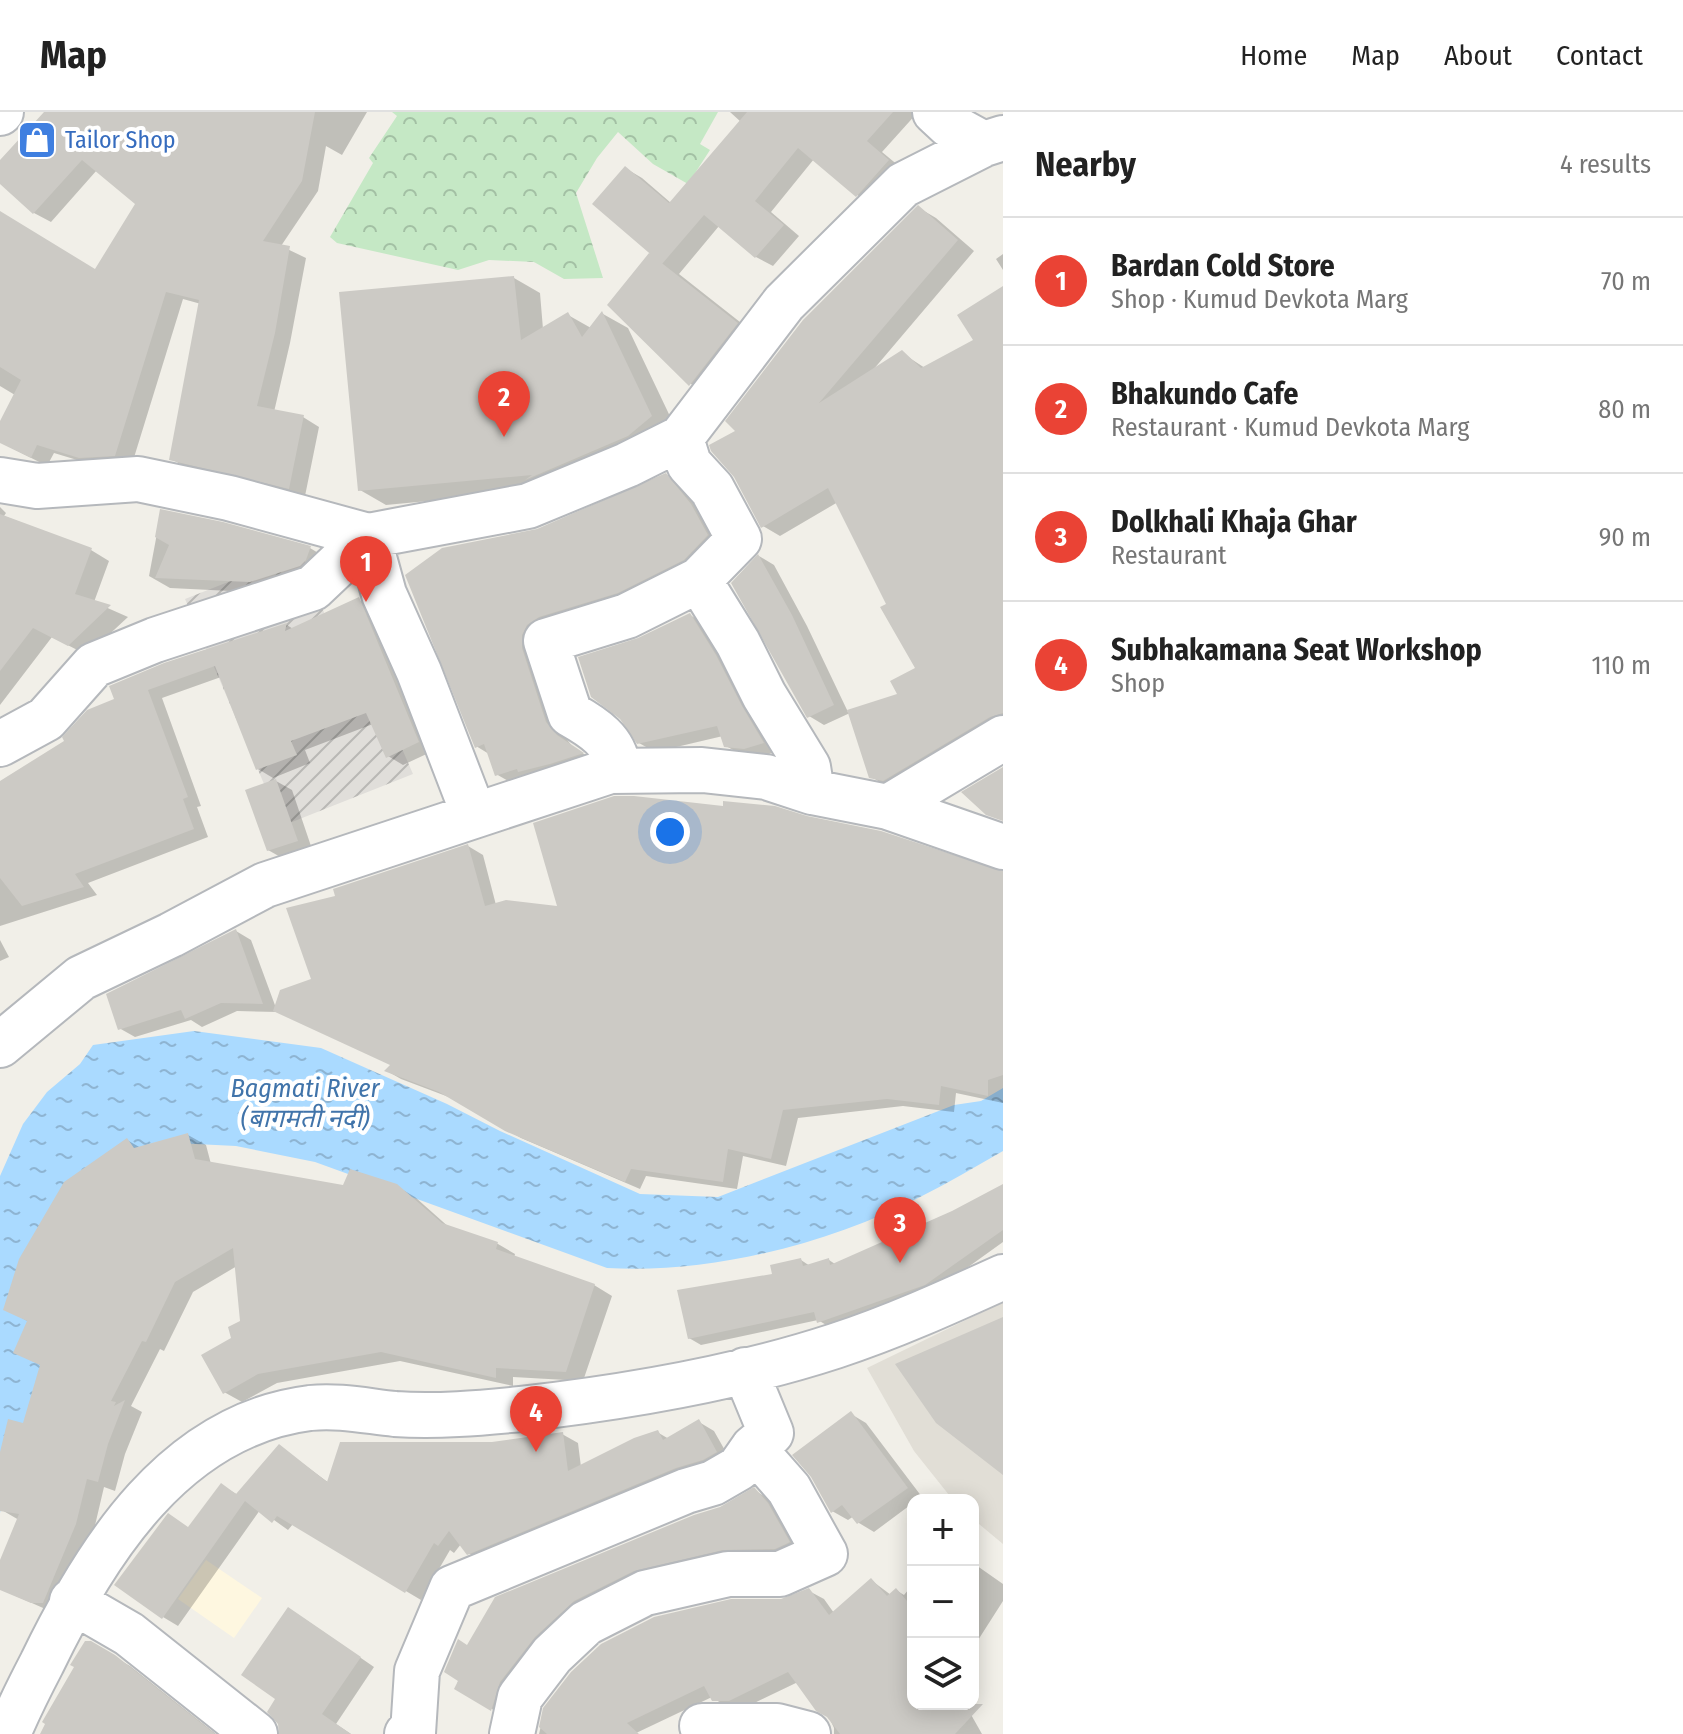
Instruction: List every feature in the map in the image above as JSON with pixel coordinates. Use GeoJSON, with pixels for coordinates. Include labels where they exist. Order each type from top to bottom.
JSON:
{"type":"FeatureCollection","features":[{"type":"Feature","properties":{"kind":"street"},"geometry":{"type":"LineString","coordinates":[[935,112],[949,125],[994,141]]}},
{"type":"Feature","properties":{"kind":"street"},"geometry":{"type":"LineString","coordinates":[[0,480],[37,486],[138,479],[229,498],[368,536],[528,506],[627,465],[681,438],[784,303],[903,185],[994,141]]}},
{"type":"Feature","properties":{"kind":"street"},"geometry":{"type":"LineString","coordinates":[[618,769],[617,754],[597,729],[570,714],[546,641],[627,616],[699,580],[739,539],[712,489],[689,464],[681,438]]}},
{"type":"Feature","properties":{"kind":"street"},"geometry":{"type":"LineString","coordinates":[[0,744],[46,719],[94,665],[155,640],[313,588],[368,536]]}},
{"type":"Feature","properties":{"kind":"street"},"geometry":{"type":"LineString","coordinates":[[368,536],[384,594],[419,672],[474,815]]}},
{"type":"Feature","properties":{"kind":"street"},"geometry":{"type":"LineString","coordinates":[[699,580],[808,767],[812,792]]}},
{"type":"Feature","properties":{"kind":"street"},"geometry":{"type":"LineString","coordinates":[[888,807],[1003,738]]}},
{"type":"Feature","properties":{"kind":"street"},"geometry":{"type":"LineString","coordinates":[[0,1045],[81,978],[265,885],[618,769],[702,770],[766,777],[812,792],[888,807],[1003,847]]}},
{"type":"Feature","properties":{"kind":"street"},"geometry":{"type":"LineString","coordinates":[[8,1734],[72,1601],[103,1551],[158,1487],[212,1443],[264,1419],[301,1410],[334,1407],[420,1415],[521,1409],[632,1393],[745,1370],[833,1346],[907,1320],[1003,1277]]}},
{"type":"Feature","properties":{"kind":"street"},"geometry":{"type":"LineString","coordinates":[[407,1734],[414,1734],[417,1671],[452,1588],[686,1491],[713,1483],[739,1468],[753,1448],[771,1433],[745,1370]]}},
{"type":"Feature","properties":{"kind":"street"},"geometry":{"type":"LineString","coordinates":[[512,1734],[520,1697],[552,1655],[586,1623],[645,1593],[728,1574],[780,1574],[825,1554],[789,1489],[753,1448]]}},
{"type":"Feature","properties":{"kind":"street"},"geometry":{"type":"LineString","coordinates":[[72,1601],[129,1634],[244,1730]]}},
{"type":"Feature","properties":{"kind":"street"},"geometry":{"type":"LineString","coordinates":[[702,1726],[777,1726],[808,1734]]}},
{"type":"Feature","properties":{"kind":"shaded area"},"geometry":{"type":"Polygon","coordinates":[[[302,553],[335,642],[364,661],[413,774],[282,826],[185,599],[302,553]]]}},
{"type":"Feature","properties":{"kind":"shaded area"},"geometry":{"type":"Polygon","coordinates":[[[1003,1302],[1003,1544],[979,1524],[979,1494],[948,1494],[914,1451],[867,1368],[1003,1302]]]}},
{"type":"Feature","properties":{"kind":"shaded area"},"geometry":{"type":"Polygon","coordinates":[[[206,1560],[262,1598],[234,1638],[178,1599],[206,1560]]]}},
{"type":"Feature","properties":{"kind":"green space"},"geometry":{"type":"Polygon","coordinates":[[[392,112],[718,112],[700,144],[710,150],[688,184],[653,164],[618,132],[597,158],[576,193],[603,278],[564,279],[534,262],[489,260],[458,270],[337,243],[330,237],[373,163],[369,158],[397,116],[392,112]]]}},
{"type":"Feature","properties":{"kind":"water","name":"Bagmati River (बागमती नदी)"},"geometry":{"type":"Polygon","coordinates":[[[194,1031],[321,1048],[640,1194],[718,1197],[954,1105],[981,1101],[1003,1088],[1003,1151],[886,1213],[809,1241],[728,1261],[647,1269],[607,1268],[315,1162],[236,1146],[155,1142],[6,1481],[0,1513],[0,1176],[23,1124],[47,1092],[80,1064],[93,1045],[194,1031]]]}},
{"type":"Feature","properties":{"kind":"building"},"geometry":{"type":"Polygon","coordinates":[[[44,112],[315,112],[302,181],[263,241],[290,246],[275,333],[257,406],[304,415],[289,489],[169,460],[199,300],[166,292],[115,456],[79,458],[37,445],[31,458],[0,443],[0,421],[21,380],[0,367],[0,211],[95,269],[135,204],[82,160],[33,214],[0,184],[0,160],[44,112]]]}},
{"type":"Feature","properties":{"kind":"building"},"geometry":{"type":"Polygon","coordinates":[[[747,112],[893,112],[867,141],[889,160],[856,197],[798,148],[755,201],[784,225],[755,258],[704,215],[662,264],[592,204],[625,166],[669,203],[747,112]]]}},
{"type":"Feature","properties":{"kind":"building"},"geometry":{"type":"Polygon","coordinates":[[[918,205],[958,240],[819,403],[902,350],[921,368],[973,340],[957,315],[1003,286],[1003,713],[990,717],[883,781],[869,778],[847,710],[897,694],[890,681],[915,668],[880,607],[886,604],[828,488],[761,528],[734,477],[709,445],[735,431],[725,421],[803,320],[918,205]]]}},
{"type":"Feature","properties":{"kind":"building"},"geometry":{"type":"Polygon","coordinates":[[[649,253],[738,323],[689,386],[607,305],[649,253]]]}},
{"type":"Feature","properties":{"kind":"building"},"geometry":{"type":"Polygon","coordinates":[[[514,276],[521,340],[568,312],[582,337],[602,311],[652,416],[628,436],[525,480],[532,475],[358,491],[339,292],[514,276]]]}},
{"type":"Feature","properties":{"kind":"building"},"geometry":{"type":"Polygon","coordinates":[[[666,473],[691,504],[708,535],[684,560],[618,593],[539,617],[527,625],[522,635],[522,648],[546,722],[557,735],[584,753],[495,776],[484,744],[475,748],[405,575],[442,548],[537,529],[666,473]]]}},
{"type":"Feature","properties":{"kind":"building"},"geometry":{"type":"Polygon","coordinates":[[[160,509],[311,546],[300,566],[250,582],[155,578],[169,545],[155,537],[160,509]]]}},
{"type":"Feature","properties":{"kind":"building"},"geometry":{"type":"Polygon","coordinates":[[[0,514],[92,548],[75,594],[111,605],[68,646],[33,628],[0,671],[0,514]]]}},
{"type":"Feature","properties":{"kind":"building"},"geometry":{"type":"Polygon","coordinates":[[[758,554],[792,615],[834,705],[807,718],[731,583],[758,554]]]}},
{"type":"Feature","properties":{"kind":"building"},"geometry":{"type":"Polygon","coordinates":[[[359,597],[419,742],[386,758],[366,713],[291,741],[297,755],[256,770],[215,666],[148,690],[188,797],[183,799],[194,829],[75,874],[84,887],[22,906],[0,878],[0,781],[64,741],[62,737],[87,710],[114,699],[109,686],[164,663],[287,623],[285,631],[359,597]]]}},
{"type":"Feature","properties":{"kind":"building"},"geometry":{"type":"Polygon","coordinates":[[[690,613],[764,743],[744,749],[724,747],[717,726],[637,744],[620,719],[591,697],[578,657],[638,638],[690,613]]]}},
{"type":"Feature","properties":{"kind":"building"},"geometry":{"type":"Polygon","coordinates":[[[1003,767],[1003,821],[986,815],[961,792],[1003,767]]]}},
{"type":"Feature","properties":{"kind":"building"},"geometry":{"type":"Polygon","coordinates":[[[276,779],[298,841],[267,851],[245,790],[276,779]]]}},
{"type":"Feature","properties":{"kind":"building"},"geometry":{"type":"Polygon","coordinates":[[[614,796],[723,806],[723,801],[775,806],[881,831],[1003,871],[1003,1075],[988,1080],[988,1096],[941,1086],[939,1105],[887,1099],[783,1110],[771,1159],[728,1149],[723,1182],[631,1169],[625,1182],[505,1131],[439,1092],[384,1071],[390,1065],[273,1011],[280,990],[311,979],[286,908],[335,896],[333,889],[468,844],[485,906],[506,900],[557,906],[533,823],[614,796]]]}},
{"type":"Feature","properties":{"kind":"building"},"geometry":{"type":"Polygon","coordinates":[[[236,929],[263,1004],[221,1003],[185,1019],[181,1010],[118,1030],[106,994],[236,929]]]}},
{"type":"Feature","properties":{"kind":"building"},"geometry":{"type":"Polygon","coordinates":[[[188,1133],[195,1159],[343,1185],[350,1169],[397,1184],[442,1223],[498,1242],[496,1249],[595,1284],[566,1372],[496,1368],[496,1378],[381,1352],[258,1374],[223,1394],[201,1355],[231,1338],[228,1327],[240,1321],[233,1248],[175,1282],[146,1342],[142,1341],[111,1401],[116,1402],[114,1406],[125,1400],[98,1482],[87,1479],[76,1524],[43,1603],[31,1603],[0,1590],[0,1560],[19,1514],[0,1511],[0,1452],[8,1419],[23,1423],[40,1365],[13,1353],[27,1321],[3,1310],[19,1259],[64,1182],[127,1138],[134,1148],[188,1133]]]}},
{"type":"Feature","properties":{"kind":"building"},"geometry":{"type":"Polygon","coordinates":[[[1003,1184],[1003,1230],[925,1285],[817,1323],[814,1312],[688,1339],[677,1290],[772,1274],[770,1265],[801,1258],[803,1266],[829,1258],[830,1265],[952,1211],[1003,1184]]]}},
{"type":"Feature","properties":{"kind":"building"},"geometry":{"type":"Polygon","coordinates":[[[1003,1317],[1003,1475],[936,1423],[895,1364],[1003,1317]]]}},
{"type":"Feature","properties":{"kind":"building"},"geometry":{"type":"Polygon","coordinates":[[[851,1411],[908,1488],[857,1524],[842,1505],[831,1513],[811,1477],[792,1455],[851,1411]]]}},
{"type":"Feature","properties":{"kind":"building"},"geometry":{"type":"Polygon","coordinates":[[[699,1419],[717,1452],[467,1555],[449,1531],[438,1546],[434,1543],[405,1593],[277,1516],[272,1523],[245,1501],[162,1619],[114,1585],[168,1513],[188,1527],[221,1483],[236,1494],[279,1444],[327,1482],[340,1442],[492,1442],[563,1432],[568,1471],[634,1438],[658,1430],[663,1440],[699,1419]]]}},
{"type":"Feature","properties":{"kind":"building"},"geometry":{"type":"Polygon","coordinates":[[[754,1487],[768,1503],[790,1542],[775,1549],[723,1550],[634,1571],[574,1601],[535,1637],[500,1682],[491,1711],[454,1689],[458,1681],[444,1672],[458,1639],[467,1645],[495,1597],[720,1507],[754,1487]]]}},
{"type":"Feature","properties":{"kind":"building"},"geometry":{"type":"Polygon","coordinates":[[[871,1578],[887,1596],[896,1588],[907,1601],[907,1710],[977,1710],[955,1734],[840,1734],[827,1717],[816,1711],[788,1672],[729,1701],[712,1701],[704,1686],[627,1723],[639,1734],[547,1734],[539,1727],[543,1708],[571,1672],[601,1644],[654,1617],[731,1599],[781,1599],[809,1588],[829,1615],[871,1578]]]}},
{"type":"Feature","properties":{"kind":"building"},"geometry":{"type":"Polygon","coordinates":[[[288,1607],[361,1657],[322,1714],[351,1734],[279,1734],[278,1724],[267,1712],[275,1699],[241,1675],[288,1607]]]}},
{"type":"Feature","properties":{"kind":"building"},"geometry":{"type":"Polygon","coordinates":[[[85,1641],[91,1641],[115,1655],[215,1734],[40,1734],[45,1724],[42,1722],[74,1667],[70,1665],[85,1641]]]}},
{"type":"Feature","properties":{"kind":"place","name":"Tailor Shop"},"geometry":{"type":"Point","coordinates":[37,140]}},
{"type":"Feature","properties":{"kind":"place","name":"Bhakundo Cafe"},"geometry":{"type":"Point","coordinates":[504,437]}},
{"type":"Feature","properties":{"kind":"place","name":"Bardan Cold Store"},"geometry":{"type":"Point","coordinates":[366,602]}},
{"type":"Feature","properties":{"kind":"place","name":"Dolkhali Khaja Ghar"},"geometry":{"type":"Point","coordinates":[900,1263]}},
{"type":"Feature","properties":{"kind":"place","name":"Subhakamana Seat Workshop"},"geometry":{"type":"Point","coordinates":[536,1452]}}]}
